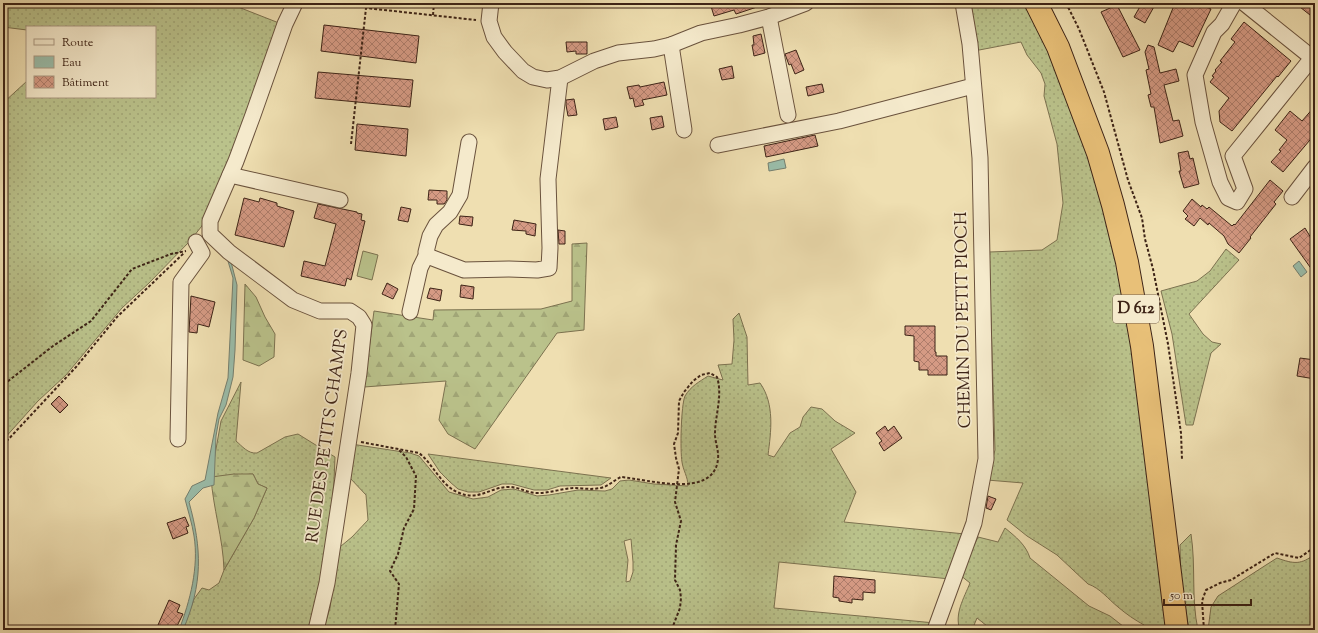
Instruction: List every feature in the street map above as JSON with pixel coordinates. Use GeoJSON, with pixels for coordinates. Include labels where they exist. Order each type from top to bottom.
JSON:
{"type":"FeatureCollection","features":[{"type":"Feature","properties":{"kind":"highway","name":"D 612"},"geometry":{"type":"LineString","coordinates":[[1036,3],[1058,47],[1098,153],[1127,262],[1142,346],[1178,630]]}},
{"type":"Feature","properties":{"kind":"street"},"geometry":{"type":"LineString","coordinates":[[295,3],[285,24],[230,175],[340,200]]}},
{"type":"Feature","properties":{"kind":"street"},"geometry":{"type":"LineString","coordinates":[[491,3],[489,21],[494,37],[504,52],[523,71],[533,77],[547,80],[560,78],[594,61],[618,53],[654,49],[671,45],[701,32],[739,25],[769,17],[806,3]]}},
{"type":"Feature","properties":{"kind":"street","name":"CHEMIN DU PETIT PIOCH"},"geometry":{"type":"LineString","coordinates":[[936,630],[974,523],[986,459],[980,158],[970,44],[963,3]]}},
{"type":"Feature","properties":{"kind":"street"},"geometry":{"type":"LineString","coordinates":[[1234,3],[1222,24],[1214,32],[1195,75],[1203,122],[1220,182],[1228,198],[1237,202],[1245,189],[1233,156],[1314,59],[1244,3]]}},
{"type":"Feature","properties":{"kind":"street"},"geometry":{"type":"LineString","coordinates":[[769,17],[788,115]]}},
{"type":"Feature","properties":{"kind":"street"},"geometry":{"type":"LineString","coordinates":[[671,45],[684,130]]}},
{"type":"Feature","properties":{"kind":"street"},"geometry":{"type":"LineString","coordinates":[[469,142],[460,195],[450,212],[436,225],[430,236],[426,252],[430,257],[464,270],[537,270],[549,268],[550,248],[548,179],[560,78]]}},
{"type":"Feature","properties":{"kind":"street"},"geometry":{"type":"LineString","coordinates":[[718,145],[839,121],[973,86]]}},
{"type":"Feature","properties":{"kind":"street"},"geometry":{"type":"LineString","coordinates":[[1292,197],[1315,167]]}},
{"type":"Feature","properties":{"kind":"street","name":"RUE DES PETITS CHAMPS"},"geometry":{"type":"LineString","coordinates":[[230,175],[210,221],[210,234],[293,300],[320,310],[350,311],[359,317],[364,325],[327,583],[316,630]]}},
{"type":"Feature","properties":{"kind":"street"},"geometry":{"type":"LineString","coordinates":[[178,439],[181,282],[202,253],[191,247]]}},
{"type":"Feature","properties":{"kind":"street"},"geometry":{"type":"LineString","coordinates":[[410,312],[420,268],[428,254]]}},
{"type":"Feature","properties":{"kind":"path"},"geometry":{"type":"LineString","coordinates":[[433,15],[434,3]]}},
{"type":"Feature","properties":{"kind":"path"},"geometry":{"type":"LineString","coordinates":[[351,144],[366,8],[489,21]]}},
{"type":"Feature","properties":{"kind":"path"},"geometry":{"type":"LineString","coordinates":[[3,392],[6,382],[53,346],[91,322],[132,269],[191,247]]}},
{"type":"Feature","properties":{"kind":"path"},"geometry":{"type":"LineString","coordinates":[[3,446],[76,367],[117,317],[191,247]]}},
{"type":"Feature","properties":{"kind":"path"},"geometry":{"type":"LineString","coordinates":[[348,438],[369,444],[420,453],[450,488],[459,493],[471,495],[481,495],[506,487],[516,487],[526,492],[536,493],[572,488],[601,488],[621,477],[678,484],[694,484],[713,473],[718,459],[715,435],[720,386],[718,377],[710,373],[701,376],[693,381],[679,401],[678,433],[674,444],[679,469],[678,484],[675,502],[681,521],[676,545],[675,580],[680,590],[681,598],[680,608],[670,630]]}},
{"type":"Feature","properties":{"kind":"path"},"geometry":{"type":"LineString","coordinates":[[395,630],[399,584],[390,571],[398,554],[404,528],[414,509],[416,476],[406,457],[398,449]]}},
{"type":"Feature","properties":{"kind":"path"},"geometry":{"type":"LineString","coordinates":[[1204,630],[1202,601],[1206,590],[1230,580],[1275,554],[1299,558],[1315,547]]}},
{"type":"Feature","properties":{"kind":"green space"},"geometry":{"type":"Polygon","coordinates":[[[3,3],[228,3],[279,23],[247,113],[205,222],[190,241],[122,308],[66,375],[38,401],[3,440],[3,103],[26,82],[26,98],[156,98],[156,26],[26,26],[26,30],[3,27],[3,3]]]}},
{"type":"Feature","properties":{"kind":"green space"},"geometry":{"type":"Polygon","coordinates":[[[968,3],[1027,3],[1049,49],[1104,200],[1130,327],[1166,630],[1144,630],[1144,625],[1124,612],[1100,591],[1088,584],[1057,555],[1027,536],[1007,520],[1023,483],[987,480],[995,450],[989,252],[1042,250],[1057,240],[1063,203],[1057,144],[1044,96],[1045,84],[1041,73],[1027,55],[1021,42],[974,51],[968,3]]]}},
{"type":"Feature","properties":{"kind":"green space"},"geometry":{"type":"Polygon","coordinates":[[[587,243],[584,330],[557,333],[475,449],[448,434],[439,420],[446,381],[364,387],[374,311],[433,320],[434,310],[541,309],[572,301],[572,244],[587,243]]]}},
{"type":"Feature","properties":{"kind":"green space"},"geometry":{"type":"Polygon","coordinates":[[[1226,249],[1239,260],[1189,314],[1203,334],[1212,342],[1221,344],[1211,353],[1193,425],[1186,425],[1172,334],[1161,291],[1197,281],[1210,271],[1226,249]]]}},
{"type":"Feature","properties":{"kind":"green space"},"geometry":{"type":"Polygon","coordinates":[[[363,251],[378,255],[372,280],[357,276],[363,251]]]}},
{"type":"Feature","properties":{"kind":"green space"},"geometry":{"type":"Polygon","coordinates":[[[245,284],[256,297],[275,334],[274,357],[259,366],[243,360],[245,284]]]}},
{"type":"Feature","properties":{"kind":"green space"},"geometry":{"type":"Polygon","coordinates":[[[739,313],[747,337],[748,385],[760,383],[768,400],[771,428],[768,455],[774,457],[790,433],[800,427],[803,417],[811,407],[822,409],[835,421],[855,433],[831,449],[856,492],[844,522],[965,534],[950,579],[779,562],[774,608],[935,623],[932,630],[869,630],[869,628],[868,630],[323,630],[330,608],[335,551],[352,537],[368,520],[366,495],[350,478],[351,444],[410,453],[419,456],[449,492],[473,499],[488,497],[501,490],[514,489],[537,496],[578,490],[605,491],[612,489],[620,481],[629,480],[654,484],[688,486],[681,456],[681,428],[685,396],[695,384],[708,376],[723,380],[718,365],[732,364],[734,340],[733,319],[739,313]],[[631,539],[624,541],[628,560],[626,582],[630,581],[633,572],[631,539]]]}},
{"type":"Feature","properties":{"kind":"green space"},"geometry":{"type":"Polygon","coordinates":[[[241,382],[236,441],[245,449],[257,453],[285,437],[298,434],[335,457],[325,576],[314,630],[183,630],[194,599],[202,588],[209,590],[219,583],[224,570],[254,518],[267,488],[258,484],[253,474],[211,477],[221,421],[241,382]]]}},
{"type":"Feature","properties":{"kind":"green space"},"geometry":{"type":"Polygon","coordinates":[[[428,454],[611,478],[601,485],[560,486],[547,490],[534,490],[512,484],[502,484],[479,492],[468,492],[458,489],[450,482],[440,472],[428,454]]]}},
{"type":"Feature","properties":{"kind":"green space"},"geometry":{"type":"Polygon","coordinates":[[[234,474],[253,474],[258,484],[267,488],[254,518],[224,570],[222,546],[211,477],[234,474]]]}},
{"type":"Feature","properties":{"kind":"green space"},"geometry":{"type":"Polygon","coordinates":[[[1005,528],[1023,545],[1030,558],[1089,606],[1110,616],[1128,630],[992,630],[977,618],[972,630],[960,630],[958,624],[959,612],[970,583],[960,575],[978,537],[998,542],[1005,528]]]}},
{"type":"Feature","properties":{"kind":"green space"},"geometry":{"type":"Polygon","coordinates":[[[1191,534],[1195,606],[1198,630],[1189,630],[1181,582],[1180,545],[1191,534]]]}},
{"type":"Feature","properties":{"kind":"green space"},"geometry":{"type":"Polygon","coordinates":[[[1315,554],[1315,630],[1208,630],[1211,607],[1218,596],[1277,558],[1293,562],[1301,562],[1315,554]]]}},
{"type":"Feature","properties":{"kind":"water"},"geometry":{"type":"Polygon","coordinates":[[[784,159],[786,168],[769,171],[768,163],[784,159]]]}},
{"type":"Feature","properties":{"kind":"water"},"geometry":{"type":"Polygon","coordinates":[[[225,251],[229,254],[237,285],[233,377],[226,405],[219,419],[216,436],[214,485],[203,488],[189,502],[198,551],[197,582],[190,613],[183,630],[179,630],[190,596],[195,560],[194,536],[185,499],[192,486],[205,480],[218,413],[228,378],[233,278],[225,251]]]}},
{"type":"Feature","properties":{"kind":"water"},"geometry":{"type":"Polygon","coordinates":[[[1299,261],[1307,272],[1301,277],[1293,266],[1299,261]]]}},
{"type":"Feature","properties":{"kind":"building"},"geometry":{"type":"Polygon","coordinates":[[[710,3],[763,3],[763,5],[736,14],[734,10],[714,16],[710,3]]]}},
{"type":"Feature","properties":{"kind":"building"},"geometry":{"type":"Polygon","coordinates":[[[1142,3],[1156,3],[1145,23],[1134,17],[1142,3]]]}},
{"type":"Feature","properties":{"kind":"building"},"geometry":{"type":"Polygon","coordinates":[[[1175,3],[1199,3],[1211,9],[1193,47],[1179,41],[1173,52],[1158,45],[1175,3]]]}},
{"type":"Feature","properties":{"kind":"building"},"geometry":{"type":"Polygon","coordinates":[[[1295,3],[1315,3],[1315,19],[1295,3]]]}},
{"type":"Feature","properties":{"kind":"building"},"geometry":{"type":"Polygon","coordinates":[[[1117,5],[1140,50],[1123,57],[1101,12],[1117,5]]]}},
{"type":"Feature","properties":{"kind":"building"},"geometry":{"type":"Polygon","coordinates":[[[1244,22],[1291,61],[1232,131],[1220,122],[1219,111],[1229,98],[1210,82],[1214,77],[1212,76],[1216,71],[1215,70],[1222,62],[1220,61],[1235,42],[1231,39],[1244,22]]]}},
{"type":"Feature","properties":{"kind":"building"},"geometry":{"type":"Polygon","coordinates":[[[324,25],[419,36],[416,63],[321,51],[324,25]]]}},
{"type":"Feature","properties":{"kind":"building"},"geometry":{"type":"Polygon","coordinates":[[[761,34],[765,53],[754,56],[752,45],[754,45],[753,36],[761,34]]]}},
{"type":"Feature","properties":{"kind":"building"},"geometry":{"type":"Polygon","coordinates":[[[566,42],[587,42],[587,54],[576,54],[576,51],[567,52],[566,42]]]}},
{"type":"Feature","properties":{"kind":"building"},"geometry":{"type":"Polygon","coordinates":[[[1148,45],[1154,47],[1160,73],[1176,69],[1179,81],[1164,85],[1173,121],[1179,120],[1183,136],[1160,143],[1154,107],[1151,107],[1148,95],[1151,94],[1146,70],[1149,69],[1145,52],[1148,45]]]}},
{"type":"Feature","properties":{"kind":"building"},"geometry":{"type":"Polygon","coordinates":[[[796,50],[804,70],[795,74],[791,64],[789,65],[785,54],[796,50]]]}},
{"type":"Feature","properties":{"kind":"building"},"geometry":{"type":"Polygon","coordinates":[[[732,66],[734,78],[722,80],[719,69],[732,66]]]}},
{"type":"Feature","properties":{"kind":"building"},"geometry":{"type":"Polygon","coordinates":[[[318,72],[413,80],[410,107],[315,98],[318,72]]]}},
{"type":"Feature","properties":{"kind":"building"},"geometry":{"type":"Polygon","coordinates":[[[664,82],[667,95],[642,100],[644,105],[635,107],[633,98],[630,99],[627,87],[639,85],[640,87],[664,82]]]}},
{"type":"Feature","properties":{"kind":"building"},"geometry":{"type":"Polygon","coordinates":[[[822,84],[824,92],[808,96],[806,87],[822,84]]]}},
{"type":"Feature","properties":{"kind":"building"},"geometry":{"type":"Polygon","coordinates":[[[574,99],[577,115],[568,116],[566,100],[574,99]]]}},
{"type":"Feature","properties":{"kind":"building"},"geometry":{"type":"Polygon","coordinates":[[[1315,106],[1315,134],[1283,172],[1271,162],[1281,151],[1279,150],[1287,140],[1275,130],[1290,111],[1302,121],[1315,106]]]}},
{"type":"Feature","properties":{"kind":"building"},"geometry":{"type":"Polygon","coordinates":[[[662,116],[664,127],[652,130],[650,118],[662,116]]]}},
{"type":"Feature","properties":{"kind":"building"},"geometry":{"type":"Polygon","coordinates":[[[616,117],[618,127],[605,130],[603,119],[616,117]]]}},
{"type":"Feature","properties":{"kind":"building"},"geometry":{"type":"Polygon","coordinates":[[[357,124],[408,129],[406,156],[355,150],[357,124]]]}},
{"type":"Feature","properties":{"kind":"building"},"geometry":{"type":"Polygon","coordinates":[[[815,135],[818,146],[766,157],[764,146],[815,135]]]}},
{"type":"Feature","properties":{"kind":"building"},"geometry":{"type":"Polygon","coordinates":[[[1188,151],[1190,159],[1193,158],[1199,184],[1184,188],[1179,171],[1181,171],[1178,153],[1188,151]]]}},
{"type":"Feature","properties":{"kind":"building"},"geometry":{"type":"Polygon","coordinates":[[[1270,180],[1283,191],[1274,202],[1276,204],[1239,253],[1228,244],[1224,236],[1209,223],[1208,225],[1200,218],[1194,226],[1185,219],[1188,216],[1183,211],[1192,199],[1201,207],[1202,205],[1207,209],[1209,207],[1232,226],[1234,224],[1235,225],[1270,180]]]}},
{"type":"Feature","properties":{"kind":"building"},"geometry":{"type":"Polygon","coordinates":[[[429,190],[447,191],[447,200],[444,204],[437,204],[437,200],[428,200],[429,190]]]}},
{"type":"Feature","properties":{"kind":"building"},"geometry":{"type":"Polygon","coordinates":[[[244,198],[259,202],[260,198],[277,203],[277,206],[294,211],[284,247],[235,235],[244,198]]]}},
{"type":"Feature","properties":{"kind":"building"},"geometry":{"type":"Polygon","coordinates":[[[318,204],[357,212],[362,214],[361,220],[365,221],[351,280],[347,278],[345,286],[301,276],[304,261],[325,266],[336,224],[314,218],[318,204]]]}},
{"type":"Feature","properties":{"kind":"building"},"geometry":{"type":"Polygon","coordinates":[[[401,207],[411,209],[408,222],[398,220],[401,207]]]}},
{"type":"Feature","properties":{"kind":"building"},"geometry":{"type":"Polygon","coordinates":[[[460,216],[473,217],[472,226],[459,224],[460,216]]]}},
{"type":"Feature","properties":{"kind":"building"},"geometry":{"type":"Polygon","coordinates":[[[514,220],[536,224],[535,236],[526,234],[526,231],[512,230],[514,220]]]}},
{"type":"Feature","properties":{"kind":"building"},"geometry":{"type":"Polygon","coordinates":[[[1305,228],[1311,238],[1315,235],[1315,274],[1290,239],[1305,228]]]}},
{"type":"Feature","properties":{"kind":"building"},"geometry":{"type":"Polygon","coordinates":[[[558,230],[565,231],[565,244],[559,244],[558,230]]]}},
{"type":"Feature","properties":{"kind":"building"},"geometry":{"type":"Polygon","coordinates":[[[387,283],[398,289],[393,299],[382,294],[387,283]]]}},
{"type":"Feature","properties":{"kind":"building"},"geometry":{"type":"Polygon","coordinates":[[[461,285],[474,287],[473,299],[460,297],[461,285]]]}},
{"type":"Feature","properties":{"kind":"building"},"geometry":{"type":"Polygon","coordinates":[[[430,288],[442,290],[440,301],[427,298],[430,288]]]}},
{"type":"Feature","properties":{"kind":"building"},"geometry":{"type":"Polygon","coordinates":[[[191,296],[215,302],[209,327],[198,324],[197,333],[189,332],[191,296]]]}},
{"type":"Feature","properties":{"kind":"building"},"geometry":{"type":"Polygon","coordinates":[[[905,326],[935,326],[935,352],[936,356],[947,356],[947,375],[928,375],[928,370],[919,370],[919,362],[914,361],[914,336],[905,335],[905,326]]]}},
{"type":"Feature","properties":{"kind":"building"},"geometry":{"type":"Polygon","coordinates":[[[1300,358],[1315,360],[1315,379],[1297,376],[1300,358]]]}},
{"type":"Feature","properties":{"kind":"building"},"geometry":{"type":"Polygon","coordinates":[[[59,396],[68,405],[60,413],[51,404],[59,396]]]}},
{"type":"Feature","properties":{"kind":"building"},"geometry":{"type":"Polygon","coordinates":[[[885,426],[888,431],[894,426],[902,438],[884,451],[879,443],[882,441],[876,433],[885,426]]]}},
{"type":"Feature","properties":{"kind":"building"},"geometry":{"type":"Polygon","coordinates":[[[988,496],[996,499],[991,510],[986,508],[988,496]]]}},
{"type":"Feature","properties":{"kind":"building"},"geometry":{"type":"Polygon","coordinates":[[[185,517],[189,526],[186,527],[188,533],[173,539],[167,523],[185,517]]]}},
{"type":"Feature","properties":{"kind":"building"},"geometry":{"type":"Polygon","coordinates":[[[834,576],[875,580],[875,593],[863,592],[863,600],[852,599],[852,603],[839,601],[839,598],[833,597],[834,576]]]}},
{"type":"Feature","properties":{"kind":"building"},"geometry":{"type":"Polygon","coordinates":[[[169,600],[180,605],[177,612],[183,614],[175,630],[170,630],[158,625],[169,600]]]}}]}
